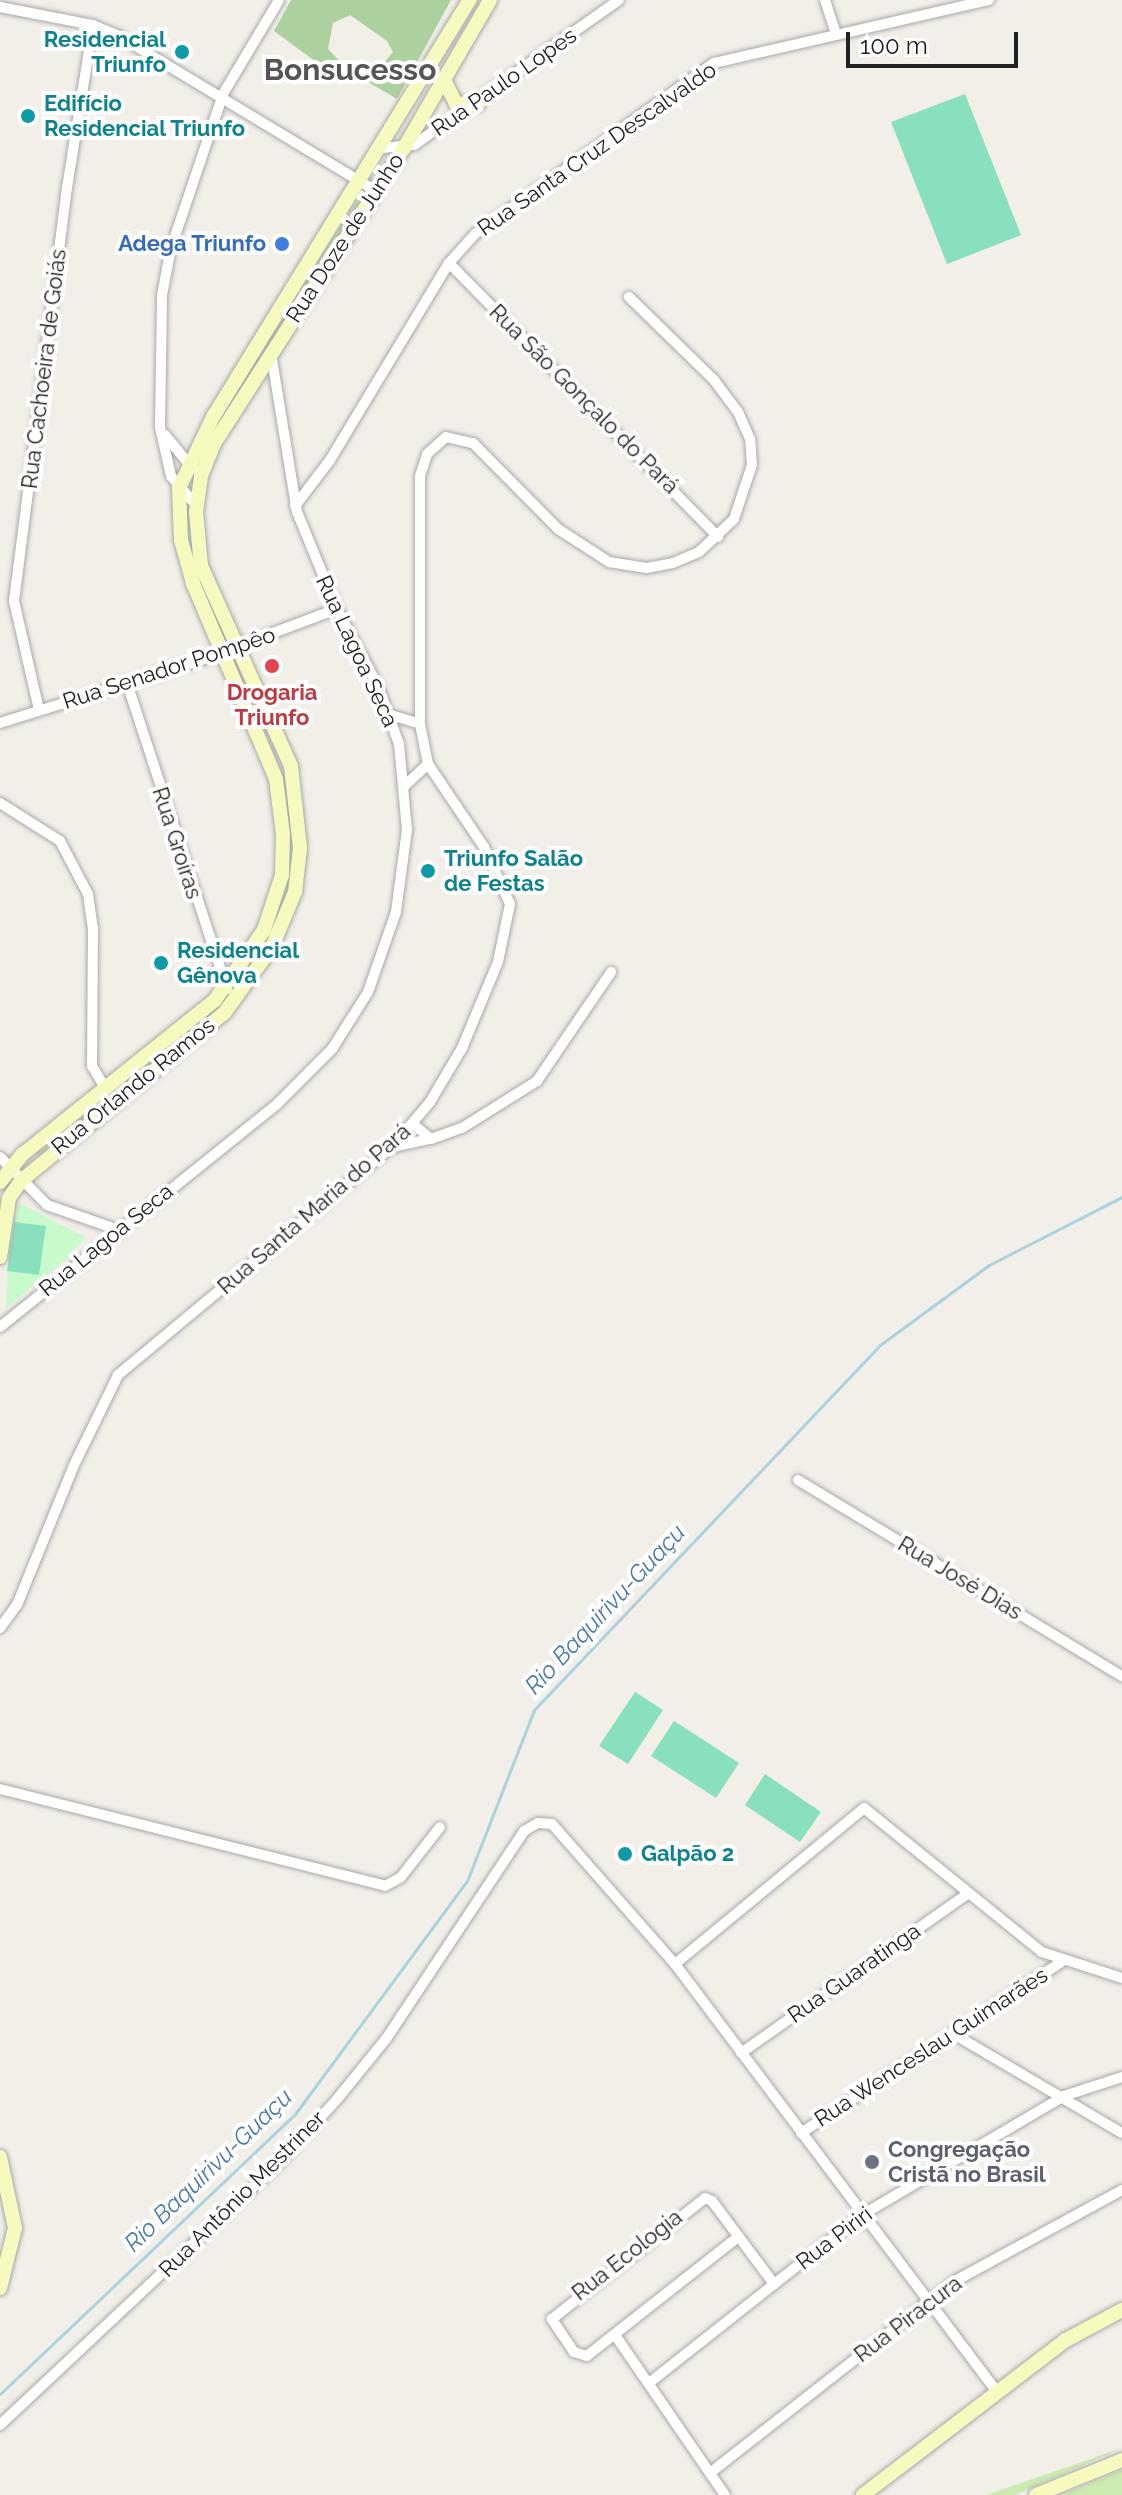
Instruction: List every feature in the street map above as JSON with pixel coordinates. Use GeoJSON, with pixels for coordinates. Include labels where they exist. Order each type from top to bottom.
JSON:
{"type":"FeatureCollection","features":[{"type":"Feature","properties":{"kind":"street"},"geometry":{"type":"LineString","coordinates":[[196,505],[179,488],[166,461],[160,427],[158,330],[168,263],[223,94],[279,0]]}},
{"type":"Feature","properties":{"kind":"street","name":"Rua Doze de Junho"},"geometry":{"type":"LineString","coordinates":[[179,488],[187,464],[259,342],[383,148],[470,0]]}},
{"type":"Feature","properties":{"kind":"street","name":"Rua Paulo Lopes"},"geometry":{"type":"LineString","coordinates":[[404,148],[478,104],[619,0]]}},
{"type":"Feature","properties":{"kind":"street"},"geometry":{"type":"LineString","coordinates":[[825,0],[836,34]]}},
{"type":"Feature","properties":{"kind":"street","name":"Rua Santa Cruz Descalvaldo"},"geometry":{"type":"LineString","coordinates":[[295,506],[330,460],[449,263],[475,234],[714,63],[944,5],[989,0]]}},
{"type":"Feature","properties":{"kind":"street","name":"Rua Doze de Junho"},"geometry":{"type":"LineString","coordinates":[[196,505],[209,452],[445,82],[485,3]]}},
{"type":"Feature","properties":{"kind":"street"},"geometry":{"type":"LineString","coordinates":[[0,7],[93,25],[223,94],[376,191]]}},
{"type":"Feature","properties":{"kind":"street","name":"Rua Cachoeira de Goiás"},"geometry":{"type":"LineString","coordinates":[[39,710],[14,601],[66,194],[93,25]]}},
{"type":"Feature","properties":{"kind":"street"},"geometry":{"type":"LineString","coordinates":[[445,82],[456,104],[478,104]]}},
{"type":"Feature","properties":{"kind":"street"},"geometry":{"type":"LineString","coordinates":[[383,148],[404,148]]}},
{"type":"Feature","properties":{"kind":"street","name":"Rua São Gonçalo do Pará"},"geometry":{"type":"LineString","coordinates":[[449,263],[718,537]]}},
{"type":"Feature","properties":{"kind":"street"},"geometry":{"type":"LineString","coordinates":[[404,786],[428,764],[420,724],[420,476],[427,454],[446,437],[473,443],[558,529],[609,562],[647,568],[673,563],[718,537],[745,495],[750,439],[714,380],[629,297]]}},
{"type":"Feature","properties":{"kind":"street"},"geometry":{"type":"LineString","coordinates":[[259,342],[271,352]]}},
{"type":"Feature","properties":{"kind":"street","name":"Rua Lagoa Seca"},"geometry":{"type":"LineString","coordinates":[[0,1327],[116,1229],[277,1104],[332,1049],[368,992],[396,912],[405,865],[404,786],[391,715],[337,609],[295,506],[271,352]]}},
{"type":"Feature","properties":{"kind":"street"},"geometry":{"type":"LineString","coordinates":[[160,427],[187,464],[201,476]]}},
{"type":"Feature","properties":{"kind":"street","name":"Rua Orlando Ramos"},"geometry":{"type":"LineString","coordinates":[[0,1182],[5,1163],[105,1088],[226,987],[264,930],[282,875],[283,834],[270,757],[221,653],[181,540],[179,488]]}},
{"type":"Feature","properties":{"kind":"street","name":"Rua Orlando Ramos"},"geometry":{"type":"LineString","coordinates":[[0,1257],[9,1198],[21,1181],[236,999],[277,934],[295,892],[300,848],[288,754],[201,566],[196,505]]}},
{"type":"Feature","properties":{"kind":"street","name":"Rua Senador Pompêo"},"geometry":{"type":"LineString","coordinates":[[0,723],[221,653],[337,609]]}},
{"type":"Feature","properties":{"kind":"street","name":"Rua Groíras"},"geometry":{"type":"LineString","coordinates":[[127,683],[226,987],[236,999]]}},
{"type":"Feature","properties":{"kind":"street"},"geometry":{"type":"LineString","coordinates":[[391,715],[420,724]]}},
{"type":"Feature","properties":{"kind":"street","name":"Rua Santa Maria do Pará"},"geometry":{"type":"LineString","coordinates":[[0,1628],[24,1591],[74,1465],[118,1375],[392,1147],[413,1124],[462,1048],[486,998],[510,904],[484,847],[428,764]]}},
{"type":"Feature","properties":{"kind":"street"},"geometry":{"type":"LineString","coordinates":[[0,803],[60,841],[88,894],[93,928],[92,1066],[105,1088]]}},
{"type":"Feature","properties":{"kind":"street"},"geometry":{"type":"LineString","coordinates":[[392,1147],[431,1139],[462,1128],[537,1081],[611,972]]}},
{"type":"Feature","properties":{"kind":"street"},"geometry":{"type":"LineString","coordinates":[[413,1124],[431,1139]]}},
{"type":"Feature","properties":{"kind":"street"},"geometry":{"type":"LineString","coordinates":[[5,1163],[21,1181],[59,1211],[116,1229]]}},
{"type":"Feature","properties":{"kind":"street","name":"Rua José Dias"},"geometry":{"type":"LineString","coordinates":[[798,1480],[1122,1676]]}},
{"type":"Feature","properties":{"kind":"street"},"geometry":{"type":"LineString","coordinates":[[0,1789],[385,1886],[401,1877],[440,1827]]}},
{"type":"Feature","properties":{"kind":"street"},"geometry":{"type":"LineString","coordinates":[[997,2392],[675,1964],[864,1808],[967,1894],[1061,1962],[1122,1978]]}},
{"type":"Feature","properties":{"kind":"street","name":"Rua Antônio Mestriner"},"geometry":{"type":"LineString","coordinates":[[0,2425],[268,2173],[328,2109],[386,2039],[524,1831],[538,1823],[552,1824],[675,1964]]}},
{"type":"Feature","properties":{"kind":"street","name":"Rua Guaratinga"},"geometry":{"type":"LineString","coordinates":[[741,2053],[967,1894]]}},
{"type":"Feature","properties":{"kind":"street","name":"Rua Wenceslau Guimarães"},"geometry":{"type":"LineString","coordinates":[[801,2133],[1061,1962]]}},
{"type":"Feature","properties":{"kind":"street"},"geometry":{"type":"LineString","coordinates":[[952,2033],[1064,2096],[1122,2133]]}},
{"type":"Feature","properties":{"kind":"street","name":"Rua Piriri"},"geometry":{"type":"LineString","coordinates":[[649,2383],[862,2215],[1064,2096],[1122,2077]]}},
{"type":"Feature","properties":{"kind":"street"},"geometry":{"type":"LineString","coordinates":[[0,2157],[15,2228],[0,2288]]}},
{"type":"Feature","properties":{"kind":"street","name":"Rua Piracura"},"geometry":{"type":"LineString","coordinates":[[710,2473],[927,2301],[1122,2190]]}},
{"type":"Feature","properties":{"kind":"street","name":"Rua Ecologia"},"geometry":{"type":"LineString","coordinates":[[615,2335],[582,2357],[552,2316],[705,2198],[738,2237]]}},
{"type":"Feature","properties":{"kind":"street"},"geometry":{"type":"LineString","coordinates":[[725,2495],[615,2335],[738,2237],[774,2284]]}},
{"type":"Feature","properties":{"kind":"street"},"geometry":{"type":"LineString","coordinates":[[863,2495],[1066,2340],[1122,2310]]}},
{"type":"Feature","properties":{"kind":"street"},"geometry":{"type":"LineString","coordinates":[[1036,2495],[1122,2460]]}},
{"type":"Feature","properties":{"kind":"green space"},"geometry":{"type":"Polygon","coordinates":[[[291,0],[451,0],[397,99],[368,82],[393,52],[387,41],[350,15],[333,23],[328,49],[355,77],[334,75],[274,31],[291,0]]]}},
{"type":"Feature","properties":{"kind":"green space"},"geometry":{"type":"Polygon","coordinates":[[[965,94],[1021,235],[947,264],[891,122],[965,94]]]}},
{"type":"Feature","properties":{"kind":"green space"},"geometry":{"type":"Polygon","coordinates":[[[360,196],[364,198],[272,341],[268,338],[360,196]]]}},
{"type":"Feature","properties":{"kind":"green space"},"geometry":{"type":"Polygon","coordinates":[[[215,1006],[220,1012],[39,1157],[34,1151],[215,1006]]]}},
{"type":"Feature","properties":{"kind":"green space"},"geometry":{"type":"Polygon","coordinates":[[[19,1203],[85,1237],[72,1254],[6,1308],[9,1234],[19,1203]]]}},
{"type":"Feature","properties":{"kind":"green space"},"geometry":{"type":"Polygon","coordinates":[[[14,1222],[46,1226],[39,1275],[7,1271],[14,1222]]]}},
{"type":"Feature","properties":{"kind":"green space"},"geometry":{"type":"Polygon","coordinates":[[[635,1692],[663,1710],[628,1764],[599,1746],[635,1692]]]}},
{"type":"Feature","properties":{"kind":"green space"},"geometry":{"type":"Polygon","coordinates":[[[674,1721],[739,1763],[716,1798],[651,1756],[674,1721]]]}},
{"type":"Feature","properties":{"kind":"green space"},"geometry":{"type":"Polygon","coordinates":[[[765,1774],[821,1812],[800,1842],[745,1805],[765,1774]]]}},
{"type":"Feature","properties":{"kind":"green space"},"geometry":{"type":"Polygon","coordinates":[[[1122,2448],[1015,2495],[986,2495],[1122,2448]]]}},
{"type":"Feature","properties":{"kind":"green space"},"geometry":{"type":"Polygon","coordinates":[[[1122,2470],[1122,2495],[1061,2495],[1122,2470]]]}},
{"type":"Feature","properties":{"kind":"waterway","name":"Rio Baquirivu-Guaçu"},"geometry":{"type":"LineString","coordinates":[[0,2394],[295,2114],[467,1881],[534,1710],[880,1345],[989,1265],[1122,1197]]}},
{"type":"Feature","properties":{"kind":"place","name":"Residencial Triunfo"},"geometry":{"type":"Point","coordinates":[182,52]}},
{"type":"Feature","properties":{"kind":"place","name":"Edifício Residencial Triunfo"},"geometry":{"type":"Point","coordinates":[28,116]}},
{"type":"Feature","properties":{"kind":"place","name":"Adega Triunfo"},"geometry":{"type":"Point","coordinates":[282,244]}},
{"type":"Feature","properties":{"kind":"place","name":"Drogaria Triunfo"},"geometry":{"type":"Point","coordinates":[272,666]}},
{"type":"Feature","properties":{"kind":"place","name":"Triunfo Salão de Festas"},"geometry":{"type":"Point","coordinates":[428,871]}},
{"type":"Feature","properties":{"kind":"place","name":"Residencial Gênova"},"geometry":{"type":"Point","coordinates":[161,963]}},
{"type":"Feature","properties":{"kind":"place","name":"Galpão 2"},"geometry":{"type":"Point","coordinates":[625,1854]}},
{"type":"Feature","properties":{"kind":"place","name":"Congregação Cristã no Brasil"},"geometry":{"type":"Point","coordinates":[872,2162]}},
{"type":"Feature","properties":{"kind":"district","name":"Bonsucesso"},"geometry":{"type":"Point","coordinates":[350,70]}}]}
